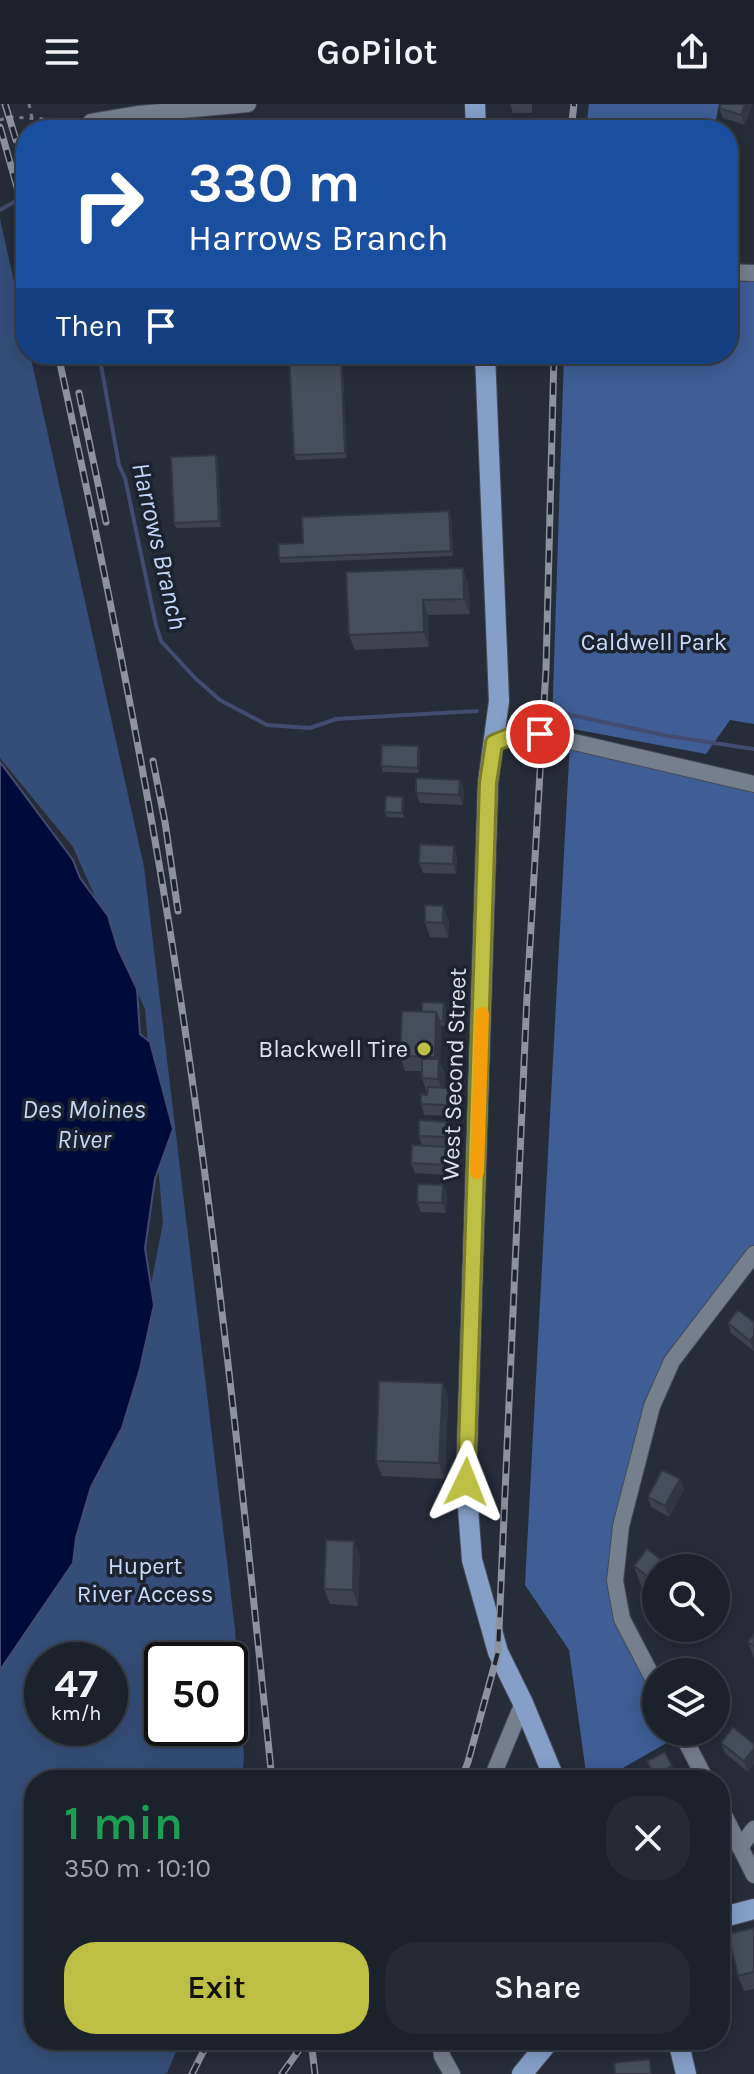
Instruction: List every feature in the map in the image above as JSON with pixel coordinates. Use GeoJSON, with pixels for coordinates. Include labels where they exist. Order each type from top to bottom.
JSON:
{"type":"FeatureCollection","features":[{"type":"Feature","properties":{"kind":"main road","name":"West Second Street"},"geometry":{"type":"LineString","coordinates":[[485,364],[499,701],[488,783],[466,1482],[472,1560],[498,1652],[551,1770]]}},
{"type":"Feature","properties":{"kind":"main road"},"geometry":{"type":"LineString","coordinates":[[730,1915],[754,1909]]}},
{"type":"Feature","properties":{"kind":"main road"},"geometry":{"type":"LineString","coordinates":[[522,2074],[542,2050]]}},
{"type":"Feature","properties":{"kind":"main road"},"geometry":{"type":"LineString","coordinates":[[680,2050],[686,2074]]}},
{"type":"Feature","properties":{"kind":"street"},"geometry":{"type":"LineString","coordinates":[[103,120],[247,104]]}},
{"type":"Feature","properties":{"kind":"street"},"geometry":{"type":"LineString","coordinates":[[494,743],[516,734],[540,734],[754,784]]}},
{"type":"Feature","properties":{"kind":"street"},"geometry":{"type":"LineString","coordinates":[[642,1658],[622,1619],[615,1581],[621,1526],[652,1406],[672,1361],[754,1254]]}},
{"type":"Feature","properties":{"kind":"street"},"geometry":{"type":"LineString","coordinates":[[495,1770],[523,1703]]}},
{"type":"Feature","properties":{"kind":"street"},"geometry":{"type":"LineString","coordinates":[[688,1746],[701,1770]]}},
{"type":"Feature","properties":{"kind":"street"},"geometry":{"type":"LineString","coordinates":[[730,1827],[754,1875]]}},
{"type":"Feature","properties":{"kind":"street"},"geometry":{"type":"LineString","coordinates":[[740,1847],[754,1829]]}},
{"type":"Feature","properties":{"kind":"street"},"geometry":{"type":"LineString","coordinates":[[441,2050],[452,2074]]}},
{"type":"Feature","properties":{"kind":"path"},"geometry":{"type":"LineString","coordinates":[[29,104],[32,118]]}},
{"type":"Feature","properties":{"kind":"path"},"geometry":{"type":"LineString","coordinates":[[0,120],[9,117],[62,120]]}},
{"type":"Feature","properties":{"kind":"green space"},"geometry":{"type":"Polygon","coordinates":[[[589,104],[719,104],[716,120],[587,120],[589,104]]]}},
{"type":"Feature","properties":{"kind":"green space","name":"Hupert River Access"},"geometry":{"type":"Polygon","coordinates":[[[0,219],[16,290],[16,364],[32,364],[144,867],[235,1629],[236,1642],[144,1642],[144,1746],[243,1746],[244,1755],[243,1770],[24,1770],[24,2050],[177,2050],[167,2073],[163,2074],[0,2074],[0,1637],[138,1352],[163,1223],[145,1009],[73,847],[0,758],[0,219]]]}},
{"type":"Feature","properties":{"kind":"green space","name":"Caldwell Park"},"geometry":{"type":"Polygon","coordinates":[[[738,281],[754,282],[754,724],[730,720],[706,754],[552,725],[564,364],[738,364],[738,281]]]}},
{"type":"Feature","properties":{"kind":"green space"},"geometry":{"type":"Polygon","coordinates":[[[570,741],[754,784],[754,1254],[652,1406],[615,1581],[646,1658],[642,1658],[642,1746],[661,1746],[619,1770],[586,1770],[569,1650],[525,1585],[570,741]]]}},
{"type":"Feature","properties":{"kind":"water","name":"Des Moines River"},"geometry":{"type":"Polygon","coordinates":[[[0,762],[73,860],[80,878],[108,916],[118,949],[137,989],[140,1034],[150,1042],[173,1129],[155,1179],[145,1248],[154,1305],[140,1369],[122,1428],[91,1487],[76,1538],[73,1563],[0,1670],[0,762]]]}},
{"type":"Feature","properties":{"kind":"building"},"geometry":{"type":"Polygon","coordinates":[[[721,104],[745,104],[741,115],[719,108],[721,104]]]}},
{"type":"Feature","properties":{"kind":"building"},"geometry":{"type":"Polygon","coordinates":[[[289,364],[341,364],[345,453],[294,455],[289,364]]]}},
{"type":"Feature","properties":{"kind":"building"},"geometry":{"type":"Polygon","coordinates":[[[216,455],[219,521],[174,523],[171,457],[216,455]]]}},
{"type":"Feature","properties":{"kind":"building"},"geometry":{"type":"Polygon","coordinates":[[[449,511],[451,551],[279,558],[278,544],[303,543],[302,517],[449,511]]]}},
{"type":"Feature","properties":{"kind":"building"},"geometry":{"type":"Polygon","coordinates":[[[463,568],[464,599],[423,600],[424,632],[349,635],[346,572],[463,568]]]}},
{"type":"Feature","properties":{"kind":"building"},"geometry":{"type":"Polygon","coordinates":[[[382,745],[418,746],[418,768],[381,766],[382,745]]]}},
{"type":"Feature","properties":{"kind":"building"},"geometry":{"type":"Polygon","coordinates":[[[416,778],[460,780],[459,795],[416,793],[416,778]]]}},
{"type":"Feature","properties":{"kind":"building"},"geometry":{"type":"Polygon","coordinates":[[[386,796],[403,797],[402,813],[385,812],[386,796]]]}},
{"type":"Feature","properties":{"kind":"building"},"geometry":{"type":"Polygon","coordinates":[[[420,844],[454,846],[453,864],[419,863],[420,844]]]}},
{"type":"Feature","properties":{"kind":"building"},"geometry":{"type":"Polygon","coordinates":[[[425,905],[443,906],[443,923],[425,922],[425,905]]]}},
{"type":"Feature","properties":{"kind":"building"},"geometry":{"type":"Polygon","coordinates":[[[422,1002],[444,1003],[443,1021],[439,1021],[436,1012],[422,1012],[422,1002]]]}},
{"type":"Feature","properties":{"kind":"building"},"geometry":{"type":"Polygon","coordinates":[[[402,1011],[436,1012],[435,1057],[400,1056],[402,1011]]]}},
{"type":"Feature","properties":{"kind":"building"},"geometry":{"type":"Polygon","coordinates":[[[422,1059],[439,1059],[438,1079],[422,1078],[422,1059]]]}},
{"type":"Feature","properties":{"kind":"building"},"geometry":{"type":"Polygon","coordinates":[[[428,1087],[448,1088],[447,1105],[421,1104],[421,1094],[427,1095],[428,1087]]]}},
{"type":"Feature","properties":{"kind":"building"},"geometry":{"type":"Polygon","coordinates":[[[419,1120],[446,1122],[445,1137],[419,1136],[419,1120]]]}},
{"type":"Feature","properties":{"kind":"building"},"geometry":{"type":"Polygon","coordinates":[[[412,1145],[446,1147],[446,1165],[411,1163],[412,1145]]]}},
{"type":"Feature","properties":{"kind":"building"},"geometry":{"type":"Polygon","coordinates":[[[418,1184],[443,1185],[442,1203],[417,1202],[418,1184]]]}},
{"type":"Feature","properties":{"kind":"building"},"geometry":{"type":"Polygon","coordinates":[[[738,1310],[754,1322],[754,1336],[750,1341],[728,1323],[738,1310]]]}},
{"type":"Feature","properties":{"kind":"building"},"geometry":{"type":"Polygon","coordinates":[[[379,1381],[443,1383],[439,1463],[376,1461],[379,1381]]]}},
{"type":"Feature","properties":{"kind":"building"},"geometry":{"type":"Polygon","coordinates":[[[662,1470],[680,1479],[665,1506],[648,1497],[662,1470]]]}},
{"type":"Feature","properties":{"kind":"building"},"geometry":{"type":"Polygon","coordinates":[[[326,1540],[354,1541],[353,1590],[324,1589],[326,1540]]]}},
{"type":"Feature","properties":{"kind":"building"},"geometry":{"type":"Polygon","coordinates":[[[642,1556],[642,1572],[634,1566],[642,1556]]]}},
{"type":"Feature","properties":{"kind":"building"},"geometry":{"type":"Polygon","coordinates":[[[733,1727],[754,1744],[754,1749],[744,1761],[725,1746],[730,1746],[733,1727]]]}},
{"type":"Feature","properties":{"kind":"building"},"geometry":{"type":"Polygon","coordinates":[[[665,1752],[672,1766],[652,1770],[647,1761],[665,1752]]]}},
{"type":"Feature","properties":{"kind":"building"},"geometry":{"type":"Polygon","coordinates":[[[754,1928],[754,1972],[738,1976],[730,1934],[754,1928]]]}},
{"type":"Feature","properties":{"kind":"building"},"geometry":{"type":"Polygon","coordinates":[[[650,2059],[651,2074],[615,2074],[614,2063],[650,2059]]]}},
{"type":"Feature","properties":{"kind":"waterway","name":"Harrows Branch"},"geometry":{"type":"LineString","coordinates":[[0,210],[16,201]]}},
{"type":"Feature","properties":{"kind":"waterway","name":"Harrows Branch"},"geometry":{"type":"LineString","coordinates":[[101,364],[119,465],[125,478],[156,625],[161,641],[195,678],[220,700],[267,725],[310,728],[336,719],[477,711]]}},
{"type":"Feature","properties":{"kind":"waterway","name":"Harrows Branch"},"geometry":{"type":"LineString","coordinates":[[516,713],[535,708],[668,736],[754,749]]}},
{"type":"Feature","properties":{"kind":"railway"},"geometry":{"type":"LineString","coordinates":[[5,104],[16,140]]}},
{"type":"Feature","properties":{"kind":"railway"},"geometry":{"type":"LineString","coordinates":[[572,120],[574,104]]}},
{"type":"Feature","properties":{"kind":"railway"},"geometry":{"type":"LineString","coordinates":[[0,127],[16,184]]}},
{"type":"Feature","properties":{"kind":"railway"},"geometry":{"type":"LineString","coordinates":[[60,364],[126,681],[182,1009],[220,1298],[271,1770]]}},
{"type":"Feature","properties":{"kind":"railway"},"geometry":{"type":"LineString","coordinates":[[465,1770],[498,1652],[527,996],[546,669],[554,364]]}},
{"type":"Feature","properties":{"kind":"railway"},"geometry":{"type":"LineString","coordinates":[[79,393],[106,522]]}},
{"type":"Feature","properties":{"kind":"railway"},"geometry":{"type":"LineString","coordinates":[[153,761],[178,911]]}},
{"type":"Feature","properties":{"kind":"railway"},"geometry":{"type":"LineString","coordinates":[[192,2074],[204,2050]]}},
{"type":"Feature","properties":{"kind":"railway"},"geometry":{"type":"LineString","coordinates":[[282,2074],[299,2050]]}},
{"type":"Feature","properties":{"kind":"railway"},"geometry":{"type":"LineString","coordinates":[[312,2050],[315,2074]]}},
{"type":"Feature","properties":{"kind":"slow traffic"},"geometry":{"type":"LineString","coordinates":[[477,1172],[482,1014]]}},
{"type":"Feature","properties":{"kind":"place","name":"Blackwell Tire"},"geometry":{"type":"Point","coordinates":[424,1049]}},
{"type":"Feature","properties":{"kind":"route"},"geometry":{"type":"LineString","coordinates":[[466,1482],[488,783],[494,743],[516,734],[540,734]]}}]}
